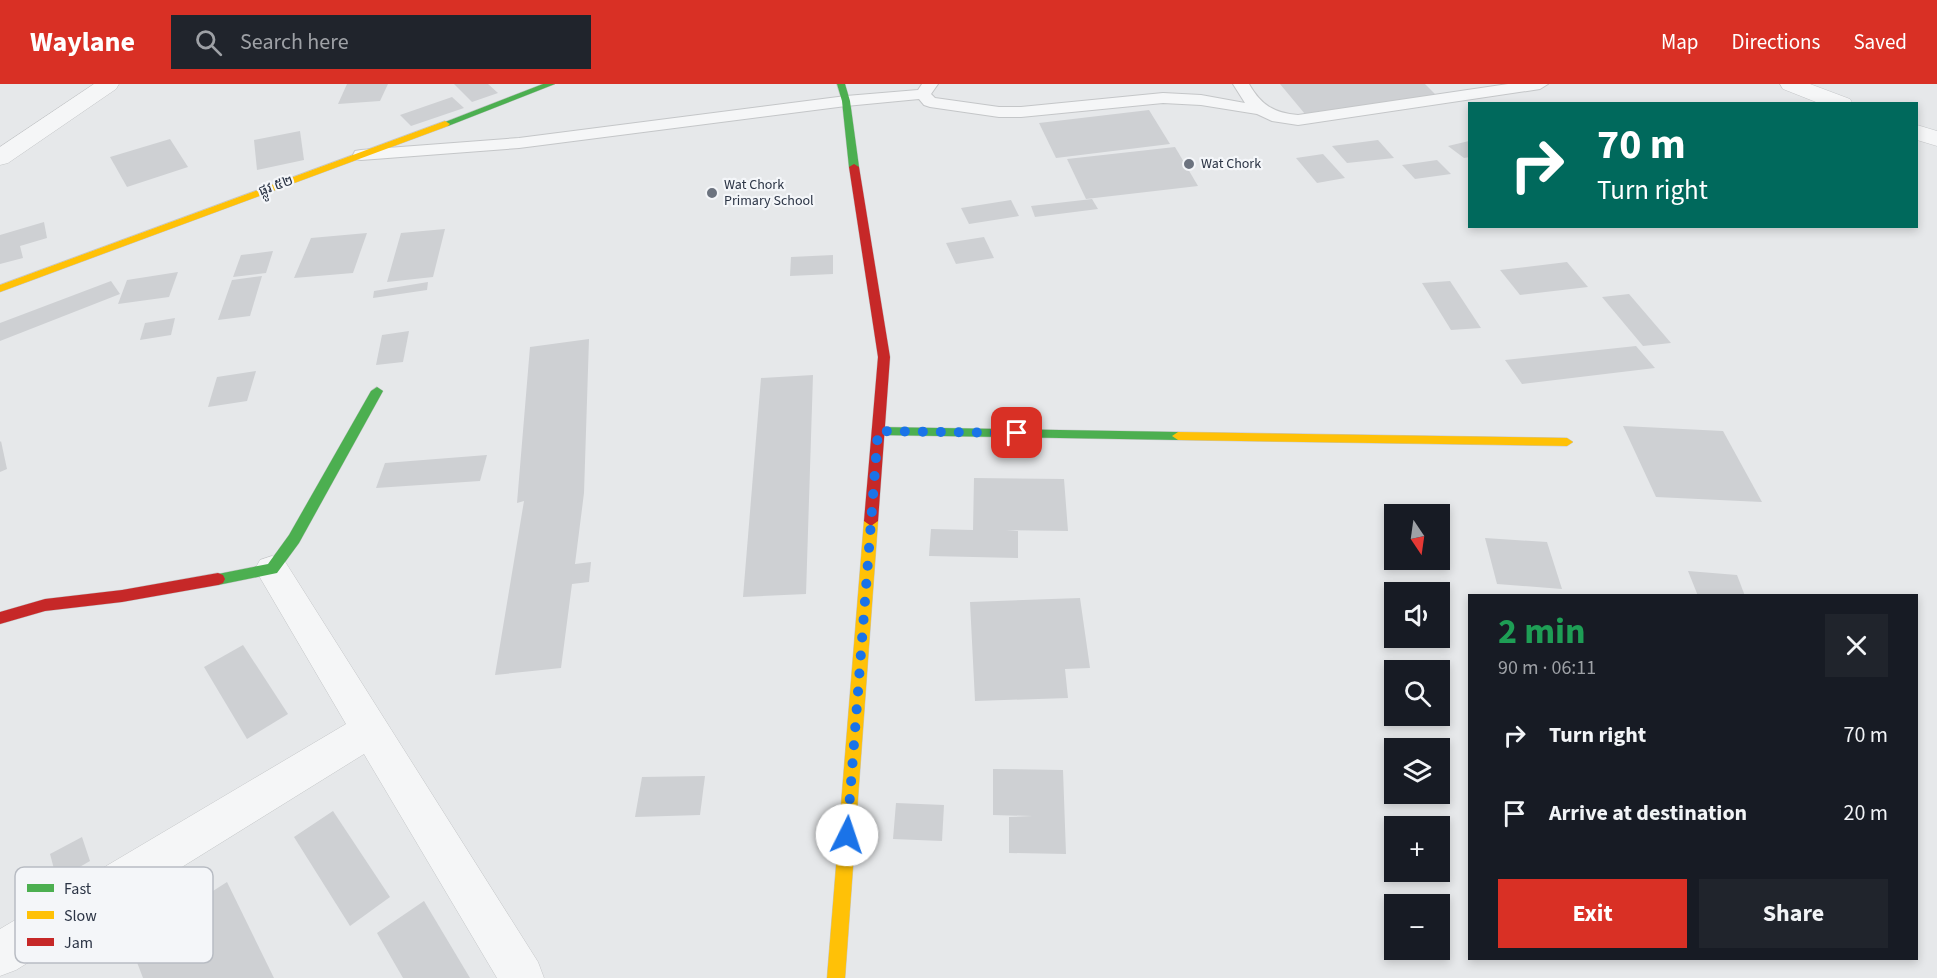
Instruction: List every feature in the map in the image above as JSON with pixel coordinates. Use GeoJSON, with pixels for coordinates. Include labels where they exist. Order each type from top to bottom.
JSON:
{"type":"FeatureCollection","features":[{"type":"Feature","properties":{"kind":"street"},"geometry":{"type":"LineString","coordinates":[[0,158],[108,84]]}},
{"type":"Feature","properties":{"kind":"street","name":"ផ្លូវ ៥២"},"geometry":{"type":"LineString","coordinates":[[0,289],[551,84]]}},
{"type":"Feature","properties":{"kind":"street"},"geometry":{"type":"LineString","coordinates":[[836,978],[884,357],[863,234],[842,84]]}},
{"type":"Feature","properties":{"kind":"street"},"geometry":{"type":"LineString","coordinates":[[1791,84],[1837,102]]}},
{"type":"Feature","properties":{"kind":"street"},"geometry":{"type":"LineString","coordinates":[[1918,132],[1937,139]]}},
{"type":"Feature","properties":{"kind":"street"},"geometry":{"type":"LineString","coordinates":[[0,618],[16,611],[68,601],[119,596],[272,569],[294,539],[377,391]]}},
{"type":"Feature","properties":{"kind":"street"},"geometry":{"type":"LineString","coordinates":[[878,431],[1567,442]]}},
{"type":"Feature","properties":{"kind":"street"},"geometry":{"type":"LineString","coordinates":[[272,569],[522,978]]}},
{"type":"Feature","properties":{"kind":"street"},"geometry":{"type":"LineString","coordinates":[[144,867],[369,731]]}},
{"type":"Feature","properties":{"kind":"street"},"geometry":{"type":"LineString","coordinates":[[0,954],[15,945]]}},
{"type":"Feature","properties":{"kind":"lane"},"geometry":{"type":"LineString","coordinates":[[1241,84],[1259,110]]}},
{"type":"Feature","properties":{"kind":"lane"},"geometry":{"type":"LineString","coordinates":[[361,155],[519,143],[927,89],[930,102],[999,112],[1180,98],[1259,110],[1276,118],[1298,120],[1540,84]]}},
{"type":"Feature","properties":{"kind":"building"},"geometry":{"type":"Polygon","coordinates":[[[347,84],[388,84],[380,101],[338,104],[347,84]]]}},
{"type":"Feature","properties":{"kind":"building"},"geometry":{"type":"Polygon","coordinates":[[[454,84],[488,84],[498,93],[472,102],[454,84]]]}},
{"type":"Feature","properties":{"kind":"building"},"geometry":{"type":"Polygon","coordinates":[[[1280,84],[1425,84],[1438,97],[1305,114],[1280,84]]]}},
{"type":"Feature","properties":{"kind":"building"},"geometry":{"type":"Polygon","coordinates":[[[452,97],[464,108],[411,126],[400,115],[452,97]]]}},
{"type":"Feature","properties":{"kind":"building"},"geometry":{"type":"Polygon","coordinates":[[[1149,110],[1170,144],[1056,158],[1039,123],[1149,110]]]}},
{"type":"Feature","properties":{"kind":"building"},"geometry":{"type":"Polygon","coordinates":[[[300,131],[304,160],[257,170],[254,140],[300,131]]]}},
{"type":"Feature","properties":{"kind":"building"},"geometry":{"type":"Polygon","coordinates":[[[170,139],[188,167],[127,187],[110,157],[170,139]]]}},
{"type":"Feature","properties":{"kind":"building"},"geometry":{"type":"Polygon","coordinates":[[[1378,140],[1394,158],[1347,163],[1332,146],[1378,140]]]}},
{"type":"Feature","properties":{"kind":"building"},"geometry":{"type":"Polygon","coordinates":[[[1468,141],[1468,157],[1464,158],[1448,146],[1468,141]]]}},
{"type":"Feature","properties":{"kind":"building"},"geometry":{"type":"Polygon","coordinates":[[[1175,147],[1198,186],[1086,199],[1067,159],[1175,147]]]}},
{"type":"Feature","properties":{"kind":"building"},"geometry":{"type":"Polygon","coordinates":[[[1323,154],[1345,178],[1317,183],[1296,158],[1323,154]]]}},
{"type":"Feature","properties":{"kind":"building"},"geometry":{"type":"Polygon","coordinates":[[[1437,160],[1451,174],[1415,179],[1402,165],[1437,160]]]}},
{"type":"Feature","properties":{"kind":"building"},"geometry":{"type":"Polygon","coordinates":[[[1092,199],[1098,209],[1035,217],[1031,206],[1092,199]]]}},
{"type":"Feature","properties":{"kind":"building"},"geometry":{"type":"Polygon","coordinates":[[[1011,200],[1019,216],[969,224],[961,208],[1011,200]]]}},
{"type":"Feature","properties":{"kind":"building"},"geometry":{"type":"Polygon","coordinates":[[[44,222],[47,238],[20,246],[23,258],[0,264],[0,235],[44,222]]]}},
{"type":"Feature","properties":{"kind":"building"},"geometry":{"type":"Polygon","coordinates":[[[445,229],[433,277],[387,282],[401,233],[445,229]]]}},
{"type":"Feature","properties":{"kind":"building"},"geometry":{"type":"Polygon","coordinates":[[[367,233],[353,273],[294,278],[311,238],[367,233]]]}},
{"type":"Feature","properties":{"kind":"building"},"geometry":{"type":"Polygon","coordinates":[[[984,237],[994,258],[956,264],[946,243],[984,237]]]}},
{"type":"Feature","properties":{"kind":"building"},"geometry":{"type":"Polygon","coordinates":[[[273,251],[266,273],[233,277],[241,255],[273,251]]]}},
{"type":"Feature","properties":{"kind":"building"},"geometry":{"type":"Polygon","coordinates":[[[833,255],[833,274],[790,276],[791,257],[833,255]]]}},
{"type":"Feature","properties":{"kind":"building"},"geometry":{"type":"Polygon","coordinates":[[[1567,262],[1588,287],[1520,295],[1500,270],[1567,262]]]}},
{"type":"Feature","properties":{"kind":"building"},"geometry":{"type":"Polygon","coordinates":[[[178,272],[169,297],[118,304],[127,280],[178,272]]]}},
{"type":"Feature","properties":{"kind":"building"},"geometry":{"type":"Polygon","coordinates":[[[262,276],[250,316],[218,320],[232,280],[262,276]]]}},
{"type":"Feature","properties":{"kind":"building"},"geometry":{"type":"Polygon","coordinates":[[[111,281],[120,294],[0,341],[0,323],[111,281]]]}},
{"type":"Feature","properties":{"kind":"building"},"geometry":{"type":"Polygon","coordinates":[[[1450,281],[1481,328],[1451,330],[1422,283],[1450,281]]]}},
{"type":"Feature","properties":{"kind":"building"},"geometry":{"type":"Polygon","coordinates":[[[428,282],[427,290],[373,298],[374,291],[428,282]]]}},
{"type":"Feature","properties":{"kind":"building"},"geometry":{"type":"Polygon","coordinates":[[[1629,294],[1671,343],[1643,346],[1602,297],[1629,294]]]}},
{"type":"Feature","properties":{"kind":"building"},"geometry":{"type":"Polygon","coordinates":[[[175,318],[171,335],[140,340],[145,323],[175,318]]]}},
{"type":"Feature","properties":{"kind":"building"},"geometry":{"type":"Polygon","coordinates":[[[409,331],[403,362],[376,365],[382,335],[409,331]]]}},
{"type":"Feature","properties":{"kind":"building"},"geometry":{"type":"Polygon","coordinates":[[[589,339],[584,493],[575,564],[591,562],[589,582],[572,584],[561,668],[495,675],[524,501],[517,503],[530,347],[589,339]]]}},
{"type":"Feature","properties":{"kind":"building"},"geometry":{"type":"Polygon","coordinates":[[[1636,346],[1655,368],[1522,384],[1505,360],[1636,346]]]}},
{"type":"Feature","properties":{"kind":"building"},"geometry":{"type":"Polygon","coordinates":[[[256,371],[247,401],[208,407],[217,377],[256,371]]]}},
{"type":"Feature","properties":{"kind":"building"},"geometry":{"type":"Polygon","coordinates":[[[813,375],[806,594],[743,597],[761,378],[813,375]]]}},
{"type":"Feature","properties":{"kind":"building"},"geometry":{"type":"Polygon","coordinates":[[[1623,426],[1723,431],[1762,502],[1656,497],[1623,426]]]}},
{"type":"Feature","properties":{"kind":"building"},"geometry":{"type":"Polygon","coordinates":[[[0,442],[7,469],[0,472],[0,442]]]}},
{"type":"Feature","properties":{"kind":"building"},"geometry":{"type":"Polygon","coordinates":[[[487,455],[480,481],[376,488],[385,463],[487,455]]]}},
{"type":"Feature","properties":{"kind":"building"},"geometry":{"type":"Polygon","coordinates":[[[974,478],[1064,479],[1068,531],[1006,530],[1018,531],[1018,558],[929,556],[931,529],[973,530],[974,478]]]}},
{"type":"Feature","properties":{"kind":"building"},"geometry":{"type":"Polygon","coordinates":[[[1485,538],[1547,542],[1562,589],[1497,584],[1485,538]]]}},
{"type":"Feature","properties":{"kind":"building"},"geometry":{"type":"Polygon","coordinates":[[[1688,571],[1737,575],[1744,594],[1697,594],[1688,571]]]}},
{"type":"Feature","properties":{"kind":"building"},"geometry":{"type":"Polygon","coordinates":[[[1080,598],[1090,668],[1065,669],[1068,698],[975,701],[970,602],[1080,598]]]}},
{"type":"Feature","properties":{"kind":"building"},"geometry":{"type":"Polygon","coordinates":[[[243,645],[288,714],[247,739],[204,667],[243,645]]]}},
{"type":"Feature","properties":{"kind":"building"},"geometry":{"type":"Polygon","coordinates":[[[993,769],[1063,770],[1066,854],[1009,853],[1009,817],[1033,816],[993,815],[993,769]]]}},
{"type":"Feature","properties":{"kind":"building"},"geometry":{"type":"Polygon","coordinates":[[[705,776],[700,815],[635,817],[642,777],[705,776]]]}},
{"type":"Feature","properties":{"kind":"building"},"geometry":{"type":"Polygon","coordinates":[[[896,803],[944,805],[942,841],[893,839],[896,803]]]}},
{"type":"Feature","properties":{"kind":"building"},"geometry":{"type":"Polygon","coordinates":[[[333,811],[390,897],[350,926],[294,837],[333,811]]]}},
{"type":"Feature","properties":{"kind":"building"},"geometry":{"type":"Polygon","coordinates":[[[82,837],[90,861],[80,867],[54,867],[50,854],[82,837]]]}},
{"type":"Feature","properties":{"kind":"building"},"geometry":{"type":"Polygon","coordinates":[[[227,882],[274,978],[143,978],[137,963],[213,963],[213,891],[227,882]]]}},
{"type":"Feature","properties":{"kind":"building"},"geometry":{"type":"Polygon","coordinates":[[[424,901],[470,978],[403,978],[377,933],[424,901]]]}},
{"type":"Feature","properties":{"kind":"traffic: fast"},"geometry":{"type":"LineString","coordinates":[[445,124],[551,84]]}},
{"type":"Feature","properties":{"kind":"traffic: fast"},"geometry":{"type":"LineString","coordinates":[[841,84],[846,101],[854,167]]}},
{"type":"Feature","properties":{"kind":"traffic: fast"},"geometry":{"type":"LineString","coordinates":[[218,579],[272,569],[294,539],[377,391]]}},
{"type":"Feature","properties":{"kind":"traffic: fast"},"geometry":{"type":"LineString","coordinates":[[878,431],[1178,436]]}},
{"type":"Feature","properties":{"kind":"traffic: slow"},"geometry":{"type":"LineString","coordinates":[[0,289],[445,124]]}},
{"type":"Feature","properties":{"kind":"traffic: slow"},"geometry":{"type":"LineString","coordinates":[[1178,436],[1567,442]]}},
{"type":"Feature","properties":{"kind":"traffic: slow"},"geometry":{"type":"LineString","coordinates":[[836,978],[871,521]]}},
{"type":"Feature","properties":{"kind":"traffic: jam"},"geometry":{"type":"LineString","coordinates":[[854,167],[884,357],[871,521]]}},
{"type":"Feature","properties":{"kind":"traffic: jam"},"geometry":{"type":"LineString","coordinates":[[0,618],[45,605],[122,596],[218,579]]}},
{"type":"Feature","properties":{"kind":"place","name":"Wat Chork"},"geometry":{"type":"Point","coordinates":[1189,164]}},
{"type":"Feature","properties":{"kind":"place","name":"Wat Chork Primary School"},"geometry":{"type":"Point","coordinates":[712,193]}},
{"type":"Feature","properties":{"kind":"route"},"geometry":{"type":"LineString","coordinates":[[847,835],[878,431],[1017,433]]}}]}
